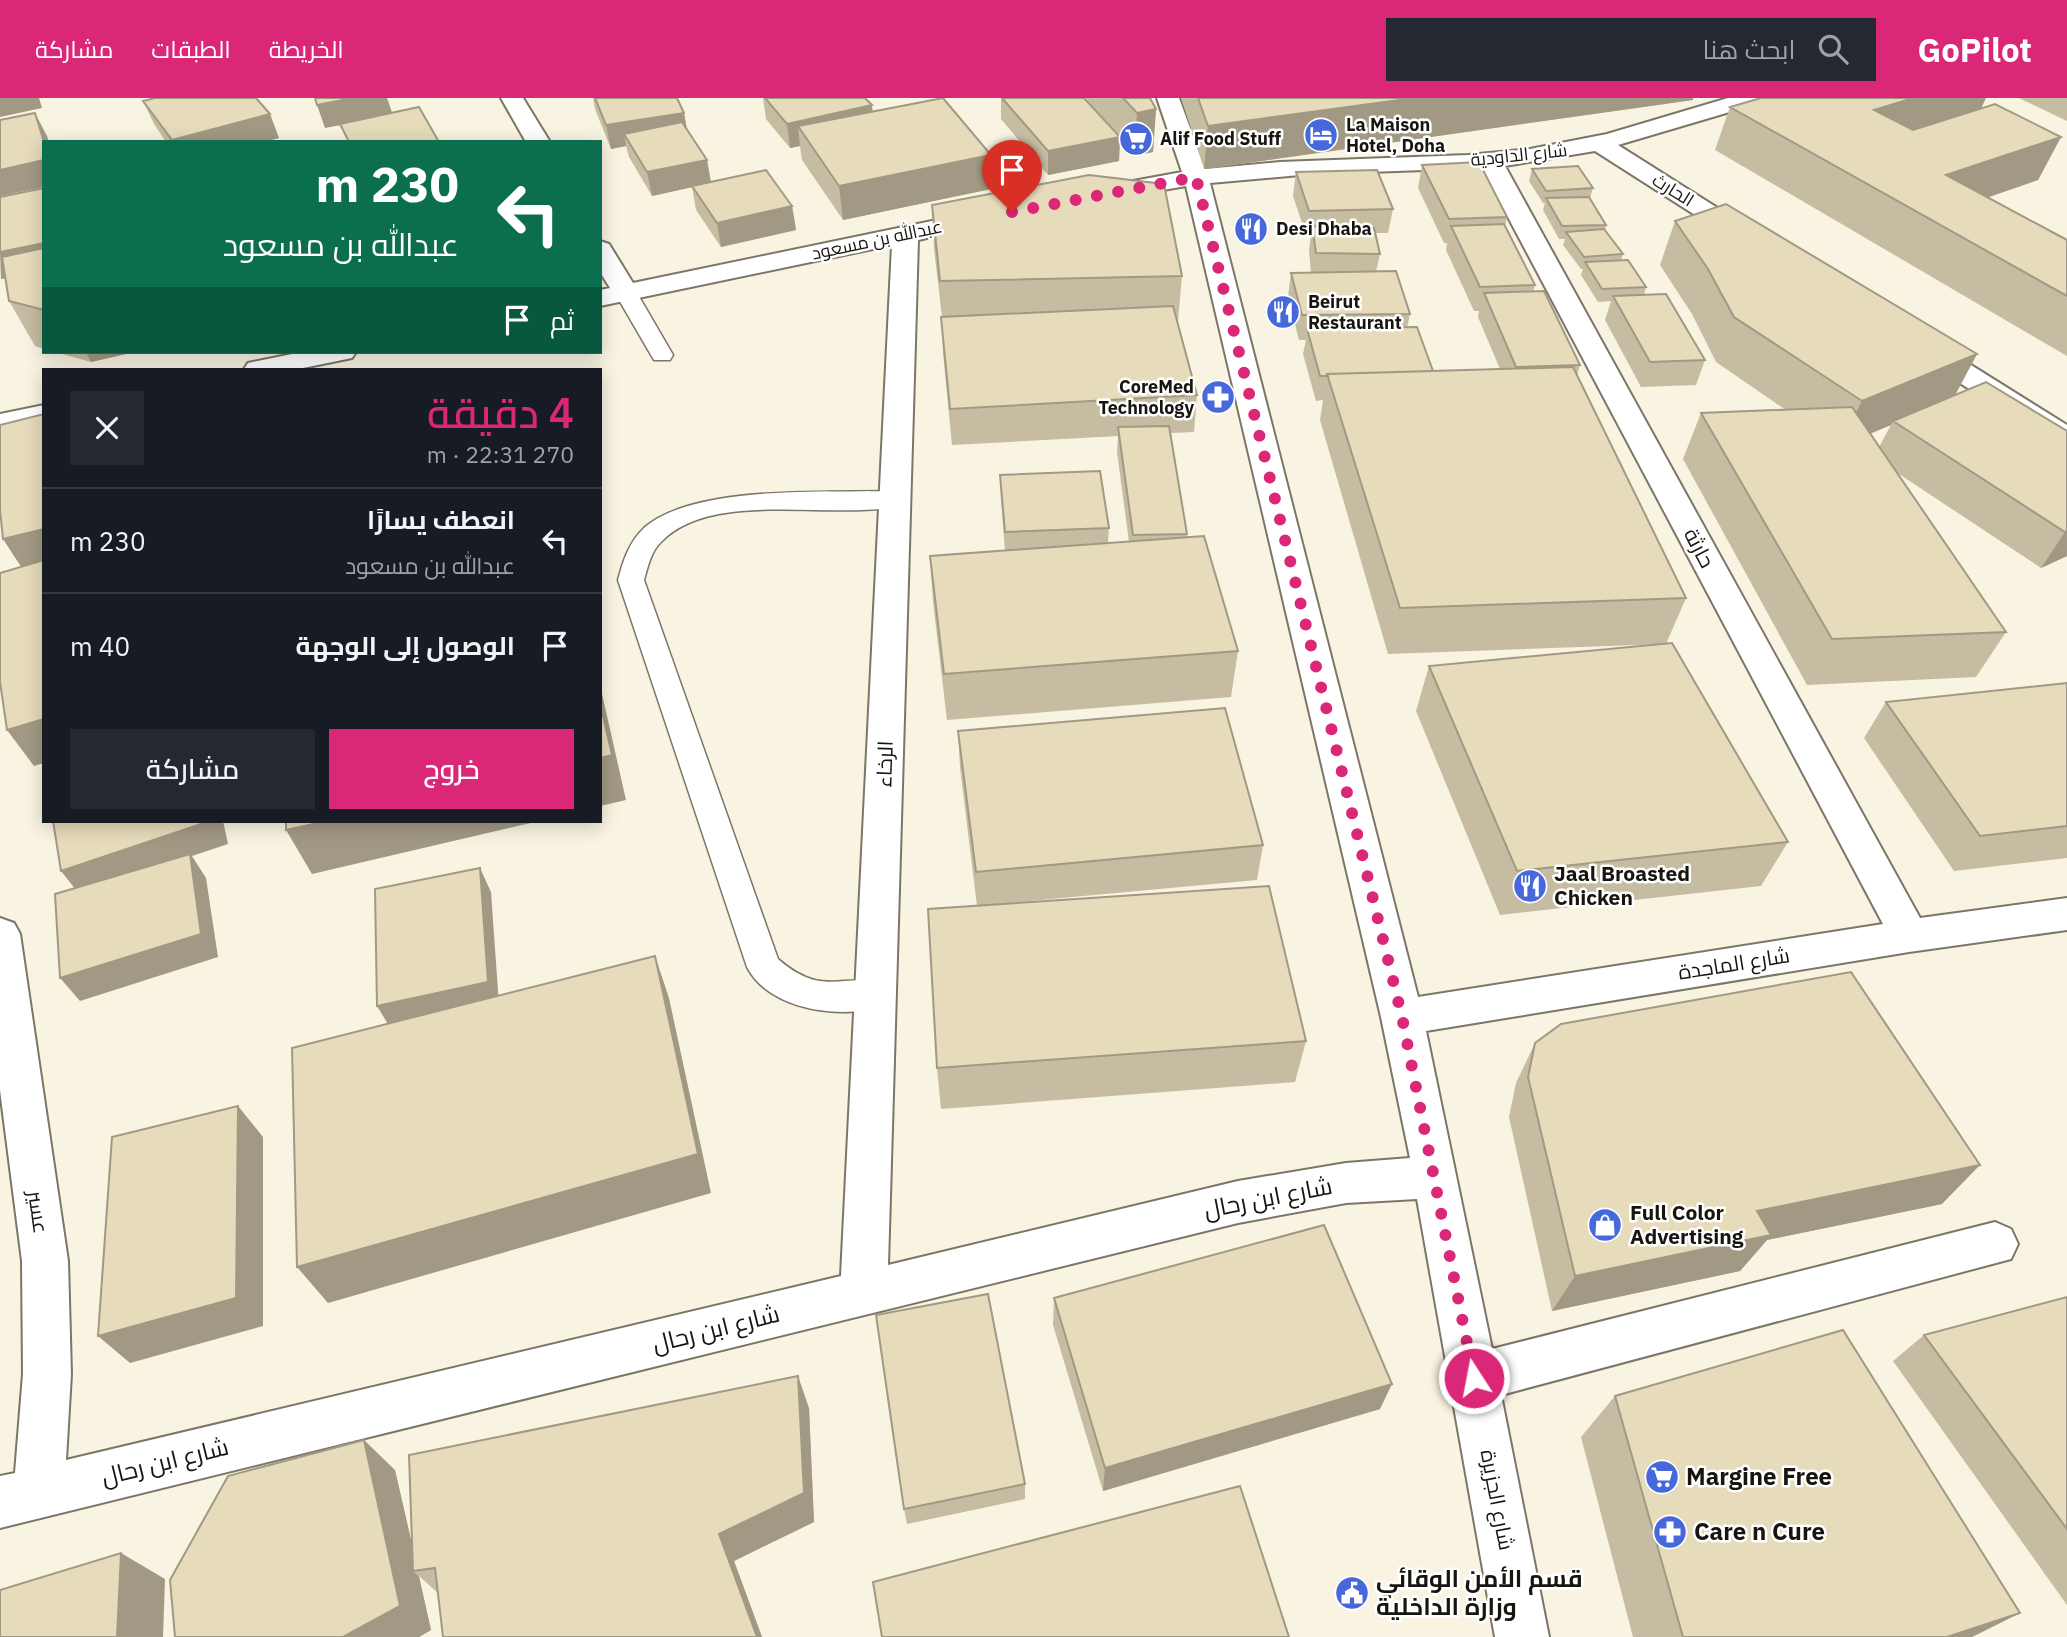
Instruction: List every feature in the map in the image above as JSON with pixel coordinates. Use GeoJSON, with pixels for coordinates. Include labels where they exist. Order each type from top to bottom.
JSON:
{"type":"FeatureCollection","features":[{"type":"Feature","properties":{"kind":"street"},"geometry":{"type":"LineString","coordinates":[[512,98],[537,140]]}},
{"type":"Feature","properties":{"kind":"street","name":"شارع الجزيرة"},"geometry":{"type":"LineString","coordinates":[[1168,98],[1196,177],[1402,1017],[1436,1177],[1522,1637]]}},
{"type":"Feature","properties":{"kind":"street","name":"شارع الداودية"},"geometry":{"type":"LineString","coordinates":[[1196,177],[1282,169],[1490,160],[1552,153],[1599,143],[1737,100]]}},
{"type":"Feature","properties":{"kind":"street","name":"الحارث"},"geometry":{"type":"LineString","coordinates":[[1599,143],[1766,249]]}},
{"type":"Feature","properties":{"kind":"street","name":"حارثة"},"geometry":{"type":"LineString","coordinates":[[1490,160],[1909,936]]}},
{"type":"Feature","properties":{"kind":"street"},"geometry":{"type":"LineString","coordinates":[[1077,199],[1196,177]]}},
{"type":"Feature","properties":{"kind":"street","name":"عبدالله بن مسعود"},"geometry":{"type":"LineString","coordinates":[[602,298],[1012,212]]}},
{"type":"Feature","properties":{"kind":"street","name":"الرخاء"},"geometry":{"type":"LineString","coordinates":[[864,1294],[905,234]]}},
{"type":"Feature","properties":{"kind":"street"},"geometry":{"type":"LineString","coordinates":[[602,251],[626,293]]}},
{"type":"Feature","properties":{"kind":"street"},"geometry":{"type":"LineString","coordinates":[[1905,336],[2067,438]]}},
{"type":"Feature","properties":{"kind":"street"},"geometry":{"type":"LineString","coordinates":[[263,368],[332,354]]}},
{"type":"Feature","properties":{"kind":"street"},"geometry":{"type":"LineString","coordinates":[[0,423],[42,414]]}},
{"type":"Feature","properties":{"kind":"street","name":"شارع الماجدة"},"geometry":{"type":"LineString","coordinates":[[1402,1017],[1909,936],[2067,914]]}},
{"type":"Feature","properties":{"kind":"street","name":"عسير"},"geometry":{"type":"LineString","coordinates":[[0,934],[45,1261],[47,1374],[20,1497]]}},
{"type":"Feature","properties":{"kind":"street","name":"شارع ابن رحال"},"geometry":{"type":"LineString","coordinates":[[20,1497],[1292,1191],[1346,1183],[1436,1177]]}},
{"type":"Feature","properties":{"kind":"street"},"geometry":{"type":"LineString","coordinates":[[1474,1378],[1995,1244]]}},
{"type":"Feature","properties":{"kind":"lane"},"geometry":{"type":"LineString","coordinates":[[626,293],[662,355]]}},
{"type":"Feature","properties":{"kind":"lane"},"geometry":{"type":"LineString","coordinates":[[876,995],[827,998],[808,995],[790,989],[764,967],[631,580],[633,565],[651,536],[667,524],[707,508],[751,503],[895,499]]}},
{"type":"Feature","properties":{"kind":"building"},"geometry":{"type":"Polygon","coordinates":[[[155,98],[256,98],[270,114],[172,140],[143,101],[155,98]]]}},
{"type":"Feature","properties":{"kind":"building"},"geometry":{"type":"Polygon","coordinates":[[[315,98],[353,98],[317,105],[315,98]]]}},
{"type":"Feature","properties":{"kind":"building"},"geometry":{"type":"Polygon","coordinates":[[[595,98],[677,98],[684,113],[606,125],[595,98]]]}},
{"type":"Feature","properties":{"kind":"building"},"geometry":{"type":"Polygon","coordinates":[[[765,98],[865,98],[872,105],[787,124],[765,98]]]}},
{"type":"Feature","properties":{"kind":"building"},"geometry":{"type":"Polygon","coordinates":[[[943,98],[991,155],[839,186],[798,126],[943,98]]]}},
{"type":"Feature","properties":{"kind":"building"},"geometry":{"type":"Polygon","coordinates":[[[1002,98],[1084,98],[1120,137],[1048,151],[1002,98]]]}},
{"type":"Feature","properties":{"kind":"building"},"geometry":{"type":"Polygon","coordinates":[[[1123,98],[1150,98],[1156,109],[1137,113],[1123,98]]]}},
{"type":"Feature","properties":{"kind":"building"},"geometry":{"type":"Polygon","coordinates":[[[1198,98],[1414,98],[1208,126],[1198,98]]]}},
{"type":"Feature","properties":{"kind":"building"},"geometry":{"type":"Polygon","coordinates":[[[1761,98],[1913,98],[1874,110],[1913,130],[1995,104],[2061,137],[1946,175],[2067,240],[2067,296],[1730,107],[1761,98]]]}},
{"type":"Feature","properties":{"kind":"building"},"geometry":{"type":"Polygon","coordinates":[[[419,107],[438,140],[348,140],[340,124],[419,107]]]}},
{"type":"Feature","properties":{"kind":"building"},"geometry":{"type":"Polygon","coordinates":[[[35,113],[43,140],[42,160],[0,170],[0,120],[35,113]]]}},
{"type":"Feature","properties":{"kind":"building"},"geometry":{"type":"Polygon","coordinates":[[[682,122],[707,160],[647,172],[624,134],[682,122]]]}},
{"type":"Feature","properties":{"kind":"building"},"geometry":{"type":"Polygon","coordinates":[[[1479,162],[1507,217],[1449,219],[1422,165],[1479,162]]]}},
{"type":"Feature","properties":{"kind":"building"},"geometry":{"type":"Polygon","coordinates":[[[1578,166],[1593,188],[1546,191],[1532,169],[1578,166]]]}},
{"type":"Feature","properties":{"kind":"building"},"geometry":{"type":"Polygon","coordinates":[[[766,170],[792,206],[717,223],[692,186],[766,170]]]}},
{"type":"Feature","properties":{"kind":"building"},"geometry":{"type":"Polygon","coordinates":[[[1377,170],[1393,209],[1309,211],[1296,172],[1377,170]]]}},
{"type":"Feature","properties":{"kind":"building"},"geometry":{"type":"Polygon","coordinates":[[[1089,175],[1164,184],[1182,276],[940,281],[932,205],[1089,175]]]}},
{"type":"Feature","properties":{"kind":"building"},"geometry":{"type":"Polygon","coordinates":[[[42,188],[42,243],[0,252],[0,197],[42,188]]]}},
{"type":"Feature","properties":{"kind":"building"},"geometry":{"type":"Polygon","coordinates":[[[1589,197],[1606,225],[1562,226],[1546,198],[1589,197]]]}},
{"type":"Feature","properties":{"kind":"building"},"geometry":{"type":"Polygon","coordinates":[[[1726,204],[1977,354],[1862,401],[1734,317],[1708,269],[1675,221],[1726,204]]]}},
{"type":"Feature","properties":{"kind":"building"},"geometry":{"type":"Polygon","coordinates":[[[1504,224],[1535,285],[1480,287],[1451,226],[1504,224]]]}},
{"type":"Feature","properties":{"kind":"building"},"geometry":{"type":"Polygon","coordinates":[[[1312,226],[1374,228],[1380,254],[1316,253],[1312,226]]]}},
{"type":"Feature","properties":{"kind":"building"},"geometry":{"type":"Polygon","coordinates":[[[1604,229],[1623,254],[1584,257],[1566,232],[1604,229]]]}},
{"type":"Feature","properties":{"kind":"building"},"geometry":{"type":"Polygon","coordinates":[[[42,248],[42,309],[9,301],[2,257],[42,248]]]}},
{"type":"Feature","properties":{"kind":"building"},"geometry":{"type":"Polygon","coordinates":[[[1628,260],[1646,287],[1602,289],[1585,262],[1628,260]]]}},
{"type":"Feature","properties":{"kind":"building"},"geometry":{"type":"Polygon","coordinates":[[[1396,271],[1410,314],[1302,315],[1291,273],[1396,271]]]}},
{"type":"Feature","properties":{"kind":"building"},"geometry":{"type":"Polygon","coordinates":[[[1544,291],[1580,365],[1516,367],[1484,293],[1544,291]]]}},
{"type":"Feature","properties":{"kind":"building"},"geometry":{"type":"Polygon","coordinates":[[[1666,294],[1705,360],[1650,362],[1613,296],[1666,294]]]}},
{"type":"Feature","properties":{"kind":"building"},"geometry":{"type":"Polygon","coordinates":[[[1173,306],[1197,395],[950,409],[941,317],[1173,306]]]}},
{"type":"Feature","properties":{"kind":"building"},"geometry":{"type":"Polygon","coordinates":[[[1417,327],[1433,371],[1327,374],[1328,376],[1320,376],[1307,329],[1417,327]]]}},
{"type":"Feature","properties":{"kind":"building"},"geometry":{"type":"Polygon","coordinates":[[[1573,367],[1686,598],[1400,608],[1327,374],[1573,367]]]}},
{"type":"Feature","properties":{"kind":"building"},"geometry":{"type":"Polygon","coordinates":[[[1986,382],[2067,431],[2067,531],[1893,421],[1986,382]]]}},
{"type":"Feature","properties":{"kind":"building"},"geometry":{"type":"Polygon","coordinates":[[[1852,407],[2006,632],[1832,639],[1701,413],[1852,407]]]}},
{"type":"Feature","properties":{"kind":"building"},"geometry":{"type":"Polygon","coordinates":[[[42,414],[42,529],[3,539],[0,510],[0,425],[42,414]]]}},
{"type":"Feature","properties":{"kind":"building"},"geometry":{"type":"Polygon","coordinates":[[[1169,426],[1187,534],[1133,535],[1118,427],[1169,426]]]}},
{"type":"Feature","properties":{"kind":"building"},"geometry":{"type":"Polygon","coordinates":[[[1100,471],[1109,528],[1005,532],[1000,475],[1100,471]]]}},
{"type":"Feature","properties":{"kind":"building"},"geometry":{"type":"Polygon","coordinates":[[[1204,536],[1238,651],[944,674],[930,556],[1204,536]]]}},
{"type":"Feature","properties":{"kind":"building"},"geometry":{"type":"Polygon","coordinates":[[[42,561],[42,720],[7,730],[0,682],[0,573],[42,561]]]}},
{"type":"Feature","properties":{"kind":"building"},"geometry":{"type":"Polygon","coordinates":[[[1672,643],[1788,842],[1517,871],[1429,666],[1672,643]]]}},
{"type":"Feature","properties":{"kind":"building"},"geometry":{"type":"Polygon","coordinates":[[[2067,683],[2067,826],[1980,836],[1886,702],[2067,683]]]}},
{"type":"Feature","properties":{"kind":"building"},"geometry":{"type":"Polygon","coordinates":[[[1225,708],[1263,845],[976,872],[958,731],[1225,708]]]}},
{"type":"Feature","properties":{"kind":"building"},"geometry":{"type":"Polygon","coordinates":[[[602,712],[612,755],[602,758],[602,712]]]}},
{"type":"Feature","properties":{"kind":"building"},"geometry":{"type":"Polygon","coordinates":[[[53,823],[204,823],[61,871],[53,823]]]}},
{"type":"Feature","properties":{"kind":"building"},"geometry":{"type":"Polygon","coordinates":[[[286,823],[318,823],[286,830],[286,823]]]}},
{"type":"Feature","properties":{"kind":"building"},"geometry":{"type":"Polygon","coordinates":[[[190,854],[201,934],[60,978],[55,894],[190,854]]]}},
{"type":"Feature","properties":{"kind":"building"},"geometry":{"type":"Polygon","coordinates":[[[480,868],[488,982],[377,1006],[375,889],[480,868]]]}},
{"type":"Feature","properties":{"kind":"building"},"geometry":{"type":"Polygon","coordinates":[[[1269,886],[1306,1041],[937,1068],[928,909],[1269,886]]]}},
{"type":"Feature","properties":{"kind":"building"},"geometry":{"type":"Polygon","coordinates":[[[655,956],[698,1154],[297,1267],[292,1048],[655,956]]]}},
{"type":"Feature","properties":{"kind":"building"},"geometry":{"type":"Polygon","coordinates":[[[1851,972],[1980,1165],[1757,1211],[1771,1235],[1575,1276],[1528,1077],[1535,1043],[1561,1024],[1851,972]]]}},
{"type":"Feature","properties":{"kind":"building"},"geometry":{"type":"Polygon","coordinates":[[[238,1106],[236,1298],[98,1336],[112,1137],[238,1106]]]}},
{"type":"Feature","properties":{"kind":"building"},"geometry":{"type":"Polygon","coordinates":[[[1324,1225],[1392,1384],[1105,1468],[1054,1298],[1324,1225]]]}},
{"type":"Feature","properties":{"kind":"building"},"geometry":{"type":"Polygon","coordinates":[[[988,1294],[1025,1484],[904,1509],[876,1315],[988,1294]]]}},
{"type":"Feature","properties":{"kind":"building"},"geometry":{"type":"Polygon","coordinates":[[[2067,1297],[2067,1529],[1924,1335],[2067,1297]]]}},
{"type":"Feature","properties":{"kind":"building"},"geometry":{"type":"Polygon","coordinates":[[[1843,1330],[2020,1613],[1947,1637],[1683,1637],[1615,1396],[1843,1330]]]}},
{"type":"Feature","properties":{"kind":"building"},"geometry":{"type":"Polygon","coordinates":[[[798,1376],[804,1493],[719,1534],[757,1637],[443,1637],[435,1568],[413,1571],[409,1455],[798,1376]]]}},
{"type":"Feature","properties":{"kind":"building"},"geometry":{"type":"Polygon","coordinates":[[[364,1440],[400,1606],[343,1637],[175,1637],[170,1580],[228,1476],[364,1440]]]}},
{"type":"Feature","properties":{"kind":"building"},"geometry":{"type":"Polygon","coordinates":[[[1240,1486],[1289,1637],[882,1637],[873,1582],[1240,1486]]]}},
{"type":"Feature","properties":{"kind":"building"},"geometry":{"type":"Polygon","coordinates":[[[121,1553],[117,1637],[0,1637],[0,1590],[121,1553]]]}},
{"type":"Feature","properties":{"kind":"place","name":"La Maison Hotel, Doha"},"geometry":{"type":"Point","coordinates":[1321,135]}},
{"type":"Feature","properties":{"kind":"place","name":"Alif Food Stuff"},"geometry":{"type":"Point","coordinates":[1136,139]}},
{"type":"Feature","properties":{"kind":"place","name":"Desi Dhaba"},"geometry":{"type":"Point","coordinates":[1251,229]}},
{"type":"Feature","properties":{"kind":"place","name":"Beirut Restaurant"},"geometry":{"type":"Point","coordinates":[1283,312]}},
{"type":"Feature","properties":{"kind":"place","name":"CoreMed Technology"},"geometry":{"type":"Point","coordinates":[1218,397]}},
{"type":"Feature","properties":{"kind":"place","name":"Jaal Broasted Chicken"},"geometry":{"type":"Point","coordinates":[1530,886]}},
{"type":"Feature","properties":{"kind":"place","name":"Full Color Advertising"},"geometry":{"type":"Point","coordinates":[1605,1225]}},
{"type":"Feature","properties":{"kind":"place","name":"Margine Free"},"geometry":{"type":"Point","coordinates":[1662,1477]}},
{"type":"Feature","properties":{"kind":"place","name":"Care n Cure"},"geometry":{"type":"Point","coordinates":[1670,1532]}},
{"type":"Feature","properties":{"kind":"place","name":"قسم الأمن الوقائي وزارة الداخلية"},"geometry":{"type":"Point","coordinates":[1352,1593]}},
{"type":"Feature","properties":{"kind":"route"},"geometry":{"type":"LineString","coordinates":[[1012,212],[1196,177],[1402,1017],[1474,1378]]}}]}
